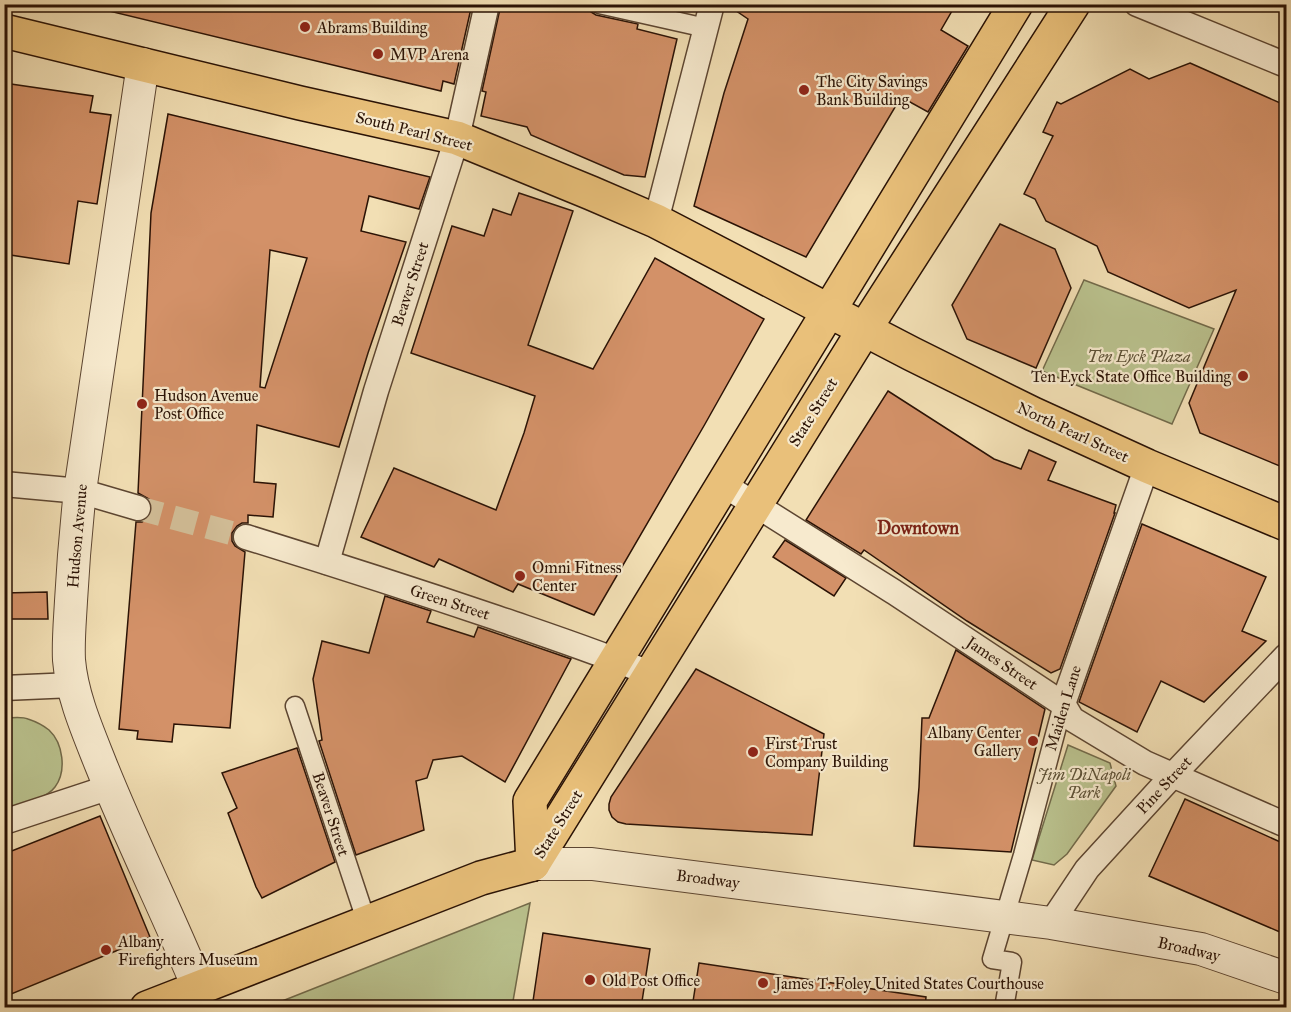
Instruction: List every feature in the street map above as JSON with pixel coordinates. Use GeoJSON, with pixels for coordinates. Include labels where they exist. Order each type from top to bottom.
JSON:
{"type":"FeatureCollection","features":[{"type":"Feature","properties":{"kind":"main road","name":"State Street"},"geometry":{"type":"LineString","coordinates":[[533,864],[530,801],[1016,4]]}},
{"type":"Feature","properties":{"kind":"main road","name":"State Street"},"geometry":{"type":"LineString","coordinates":[[533,864],[864,330],[1073,4]]}},
{"type":"Feature","properties":{"kind":"main road","name":"South Pearl Street"},"geometry":{"type":"LineString","coordinates":[[4,31],[300,103],[457,138],[656,221],[864,330]]}},
{"type":"Feature","properties":{"kind":"main road","name":"North Pearl Street"},"geometry":{"type":"LineString","coordinates":[[864,330],[1033,414],[1147,466],[1287,524]]}},
{"type":"Feature","properties":{"kind":"main road","name":"Broadway"},"geometry":{"type":"LineString","coordinates":[[147,1008],[481,878],[533,864]]}},
{"type":"Feature","properties":{"kind":"street","name":"Beaver Street"},"geometry":{"type":"LineString","coordinates":[[327,562],[376,391],[457,138],[487,4]]}},
{"type":"Feature","properties":{"kind":"street"},"geometry":{"type":"LineString","coordinates":[[598,4],[706,28]]}},
{"type":"Feature","properties":{"kind":"street"},"geometry":{"type":"LineString","coordinates":[[656,221],[712,4]]}},
{"type":"Feature","properties":{"kind":"street"},"geometry":{"type":"LineString","coordinates":[[1137,4],[1287,65]]}},
{"type":"Feature","properties":{"kind":"street","name":"Hudson Avenue"},"geometry":{"type":"LineString","coordinates":[[143,64],[80,491],[74,549],[69,660],[73,685],[110,787],[198,987]]}},
{"type":"Feature","properties":{"kind":"street","name":"Maiden Lane"},"geometry":{"type":"LineString","coordinates":[[1004,1008],[1012,963],[992,959],[1023,855],[1062,704],[1147,466]]}},
{"type":"Feature","properties":{"kind":"street"},"geometry":{"type":"LineString","coordinates":[[4,484],[80,491],[138,508]]}},
{"type":"Feature","properties":{"kind":"street","name":"James Street"},"geometry":{"type":"LineString","coordinates":[[724,485],[903,598],[1062,704],[1072,719],[1145,763],[1287,825]]}},
{"type":"Feature","properties":{"kind":"street","name":"Green Street"},"geometry":{"type":"LineString","coordinates":[[246,537],[448,601],[617,659],[651,674]]}},
{"type":"Feature","properties":{"kind":"street","name":"Pine Street"},"geometry":{"type":"LineString","coordinates":[[1052,923],[1087,869],[1287,656]]}},
{"type":"Feature","properties":{"kind":"street"},"geometry":{"type":"LineString","coordinates":[[4,688],[73,685]]}},
{"type":"Feature","properties":{"kind":"street","name":"Beaver Street"},"geometry":{"type":"LineString","coordinates":[[295,706],[367,922]]}},
{"type":"Feature","properties":{"kind":"street"},"geometry":{"type":"LineString","coordinates":[[4,822],[110,787]]}},
{"type":"Feature","properties":{"kind":"street","name":"Broadway"},"geometry":{"type":"LineString","coordinates":[[533,864],[592,864],[1052,923],[1201,949],[1287,978]]}},
{"type":"Feature","properties":{"kind":"green space","name":"Ten Eyck Plaza"},"geometry":{"type":"Polygon","coordinates":[[[1084,280],[1214,329],[1172,424],[1042,371],[1084,280]]]}},
{"type":"Feature","properties":{"kind":"green space"},"geometry":{"type":"Polygon","coordinates":[[[5,718],[25,718],[49,730],[58,742],[62,765],[59,780],[51,791],[32,802],[5,811],[5,718]]]}},
{"type":"Feature","properties":{"kind":"green space","name":"Jim DiNapoli Park"},"geometry":{"type":"Polygon","coordinates":[[[1068,745],[1110,763],[1116,786],[1067,854],[1054,865],[1032,860],[1068,745]]]}},
{"type":"Feature","properties":{"kind":"green space"},"geometry":{"type":"Polygon","coordinates":[[[530,903],[512,1007],[267,1007],[530,903]]]}},
{"type":"Feature","properties":{"kind":"building","name":"MVP Arena"},"geometry":{"type":"Polygon","coordinates":[[[110,4],[472,4],[454,84],[443,81],[441,91],[109,11],[110,4]]]}},
{"type":"Feature","properties":{"kind":"building"},"geometry":{"type":"Polygon","coordinates":[[[501,4],[532,4],[556,10],[556,4],[588,4],[591,12],[596,15],[638,24],[637,29],[677,39],[645,177],[624,175],[531,135],[527,127],[481,116],[486,92],[482,91],[501,4]]]}},
{"type":"Feature","properties":{"kind":"building"},"geometry":{"type":"Polygon","coordinates":[[[726,4],[956,4],[941,30],[968,46],[928,112],[901,97],[806,257],[694,206],[724,93],[748,19],[726,4]]]}},
{"type":"Feature","properties":{"kind":"building"},"geometry":{"type":"Polygon","coordinates":[[[1190,63],[1287,106],[1287,469],[1200,433],[1189,403],[1236,290],[1189,308],[1108,272],[1097,246],[1046,221],[1035,199],[1024,194],[1053,136],[1043,132],[1057,102],[1061,104],[1130,69],[1149,79],[1190,63]]]}},
{"type":"Feature","properties":{"kind":"building"},"geometry":{"type":"Polygon","coordinates":[[[4,83],[93,96],[90,112],[111,115],[97,204],[78,201],[69,264],[4,254],[4,83]]]}},
{"type":"Feature","properties":{"kind":"building"},"geometry":{"type":"Polygon","coordinates":[[[168,114],[430,177],[419,209],[369,196],[361,231],[406,242],[339,447],[257,425],[254,482],[276,484],[273,517],[248,515],[248,523],[237,526],[232,533],[235,546],[245,552],[230,728],[174,724],[172,742],[137,739],[138,731],[119,729],[136,522],[147,519],[152,511],[149,499],[138,493],[151,213],[168,114]],[[270,250],[260,387],[265,388],[307,258],[270,250]]]}},
{"type":"Feature","properties":{"kind":"building"},"geometry":{"type":"Polygon","coordinates":[[[519,193],[573,211],[528,345],[593,369],[655,258],[764,319],[594,615],[518,584],[513,592],[439,559],[434,567],[361,537],[394,468],[496,510],[535,396],[411,353],[452,226],[484,236],[493,209],[511,215],[519,193]]]}},
{"type":"Feature","properties":{"kind":"building"},"geometry":{"type":"Polygon","coordinates":[[[1000,224],[1055,249],[1071,288],[1036,368],[967,339],[952,305],[1000,224]]]}},
{"type":"Feature","properties":{"kind":"building"},"geometry":{"type":"Polygon","coordinates":[[[888,391],[994,459],[1021,469],[1029,450],[1056,462],[1048,480],[1116,505],[1060,669],[1051,673],[967,621],[864,550],[861,554],[806,520],[888,391]]]}},
{"type":"Feature","properties":{"kind":"building"},"geometry":{"type":"Polygon","coordinates":[[[1142,524],[1266,577],[1242,631],[1266,641],[1204,702],[1161,681],[1137,732],[1079,702],[1142,524]]]}},
{"type":"Feature","properties":{"kind":"building"},"geometry":{"type":"Polygon","coordinates":[[[785,540],[846,578],[834,596],[773,557],[785,540]]]}},
{"type":"Feature","properties":{"kind":"building"},"geometry":{"type":"Polygon","coordinates":[[[47,592],[48,619],[4,619],[4,593],[47,592]]]}},
{"type":"Feature","properties":{"kind":"building"},"geometry":{"type":"Polygon","coordinates":[[[385,596],[431,611],[427,622],[474,637],[478,627],[571,659],[505,782],[462,756],[433,760],[427,778],[416,781],[424,830],[356,855],[319,741],[322,740],[313,679],[322,641],[369,653],[385,596]]]}},
{"type":"Feature","properties":{"kind":"building"},"geometry":{"type":"Polygon","coordinates":[[[956,650],[1045,709],[1011,852],[914,846],[922,718],[929,718],[956,650]]]}},
{"type":"Feature","properties":{"kind":"building","name":"First Trust Company Building"},"geometry":{"type":"Polygon","coordinates":[[[696,669],[824,734],[812,835],[626,824],[612,817],[609,810],[611,797],[696,669]]]}},
{"type":"Feature","properties":{"kind":"building"},"geometry":{"type":"Polygon","coordinates":[[[297,748],[335,862],[262,898],[228,813],[237,808],[222,773],[297,748]]]}},
{"type":"Feature","properties":{"kind":"building"},"geometry":{"type":"Polygon","coordinates":[[[1185,799],[1287,845],[1287,935],[1149,876],[1185,799]]]}},
{"type":"Feature","properties":{"kind":"building"},"geometry":{"type":"Polygon","coordinates":[[[100,816],[150,937],[4,997],[4,854],[100,816]]]}},
{"type":"Feature","properties":{"kind":"building","name":"Old Post Office"},"geometry":{"type":"Polygon","coordinates":[[[543,933],[650,949],[641,1008],[532,1008],[543,933]]]}},
{"type":"Feature","properties":{"kind":"building","name":"James T. Foley United States Courthouse"},"geometry":{"type":"Polygon","coordinates":[[[699,963],[926,997],[925,1008],[692,1008],[699,963]]]}},
{"type":"Feature","properties":{"kind":"tunnel"},"geometry":{"type":"LineString","coordinates":[[138,508],[246,537]]}},
{"type":"Feature","properties":{"kind":"place","name":"Abrams Building"},"geometry":{"type":"Point","coordinates":[305,27]}},
{"type":"Feature","properties":{"kind":"place","name":"MVP Arena"},"geometry":{"type":"Point","coordinates":[378,54]}},
{"type":"Feature","properties":{"kind":"place","name":"The City Savings Bank Building"},"geometry":{"type":"Point","coordinates":[804,90]}},
{"type":"Feature","properties":{"kind":"place","name":"Ten Eyck State Office Building"},"geometry":{"type":"Point","coordinates":[1243,376]}},
{"type":"Feature","properties":{"kind":"place","name":"Hudson Avenue Post Office"},"geometry":{"type":"Point","coordinates":[142,404]}},
{"type":"Feature","properties":{"kind":"place","name":"Omni Fitness Center"},"geometry":{"type":"Point","coordinates":[520,576]}},
{"type":"Feature","properties":{"kind":"place","name":"Albany Center Gallery"},"geometry":{"type":"Point","coordinates":[1033,741]}},
{"type":"Feature","properties":{"kind":"place","name":"First Trust Company Building"},"geometry":{"type":"Point","coordinates":[753,752]}},
{"type":"Feature","properties":{"kind":"place","name":"Albany Firefighters Museum"},"geometry":{"type":"Point","coordinates":[106,950]}},
{"type":"Feature","properties":{"kind":"place","name":"Old Post Office"},"geometry":{"type":"Point","coordinates":[590,980]}},
{"type":"Feature","properties":{"kind":"place","name":"James T. Foley United States Courthouse"},"geometry":{"type":"Point","coordinates":[763,983]}},
{"type":"Feature","properties":{"kind":"district","name":"Downtown"},"geometry":{"type":"Point","coordinates":[918,528]}}]}
